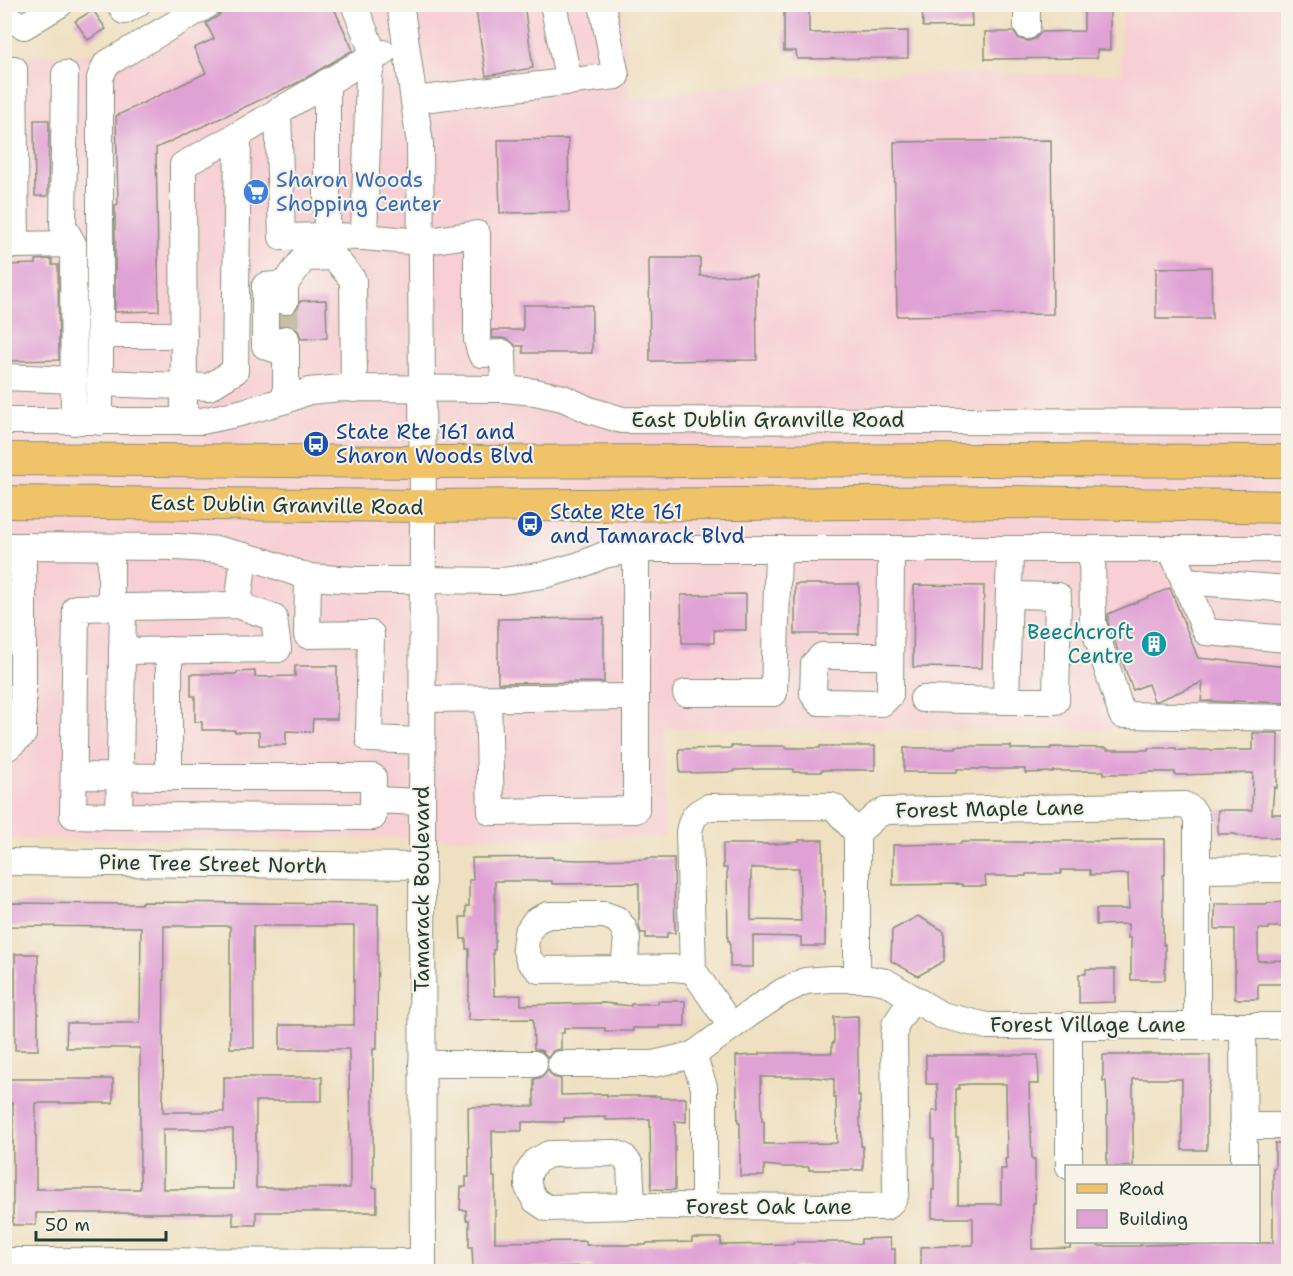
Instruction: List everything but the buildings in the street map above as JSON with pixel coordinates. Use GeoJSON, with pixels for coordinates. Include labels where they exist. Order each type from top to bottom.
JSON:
{"type":"FeatureCollection","features":[{"type":"Feature","properties":{"kind":"main road","name":"East Dublin Granville Road"},"geometry":{"type":"LineString","coordinates":[[4,459],[422,462],[1288,460]]}},
{"type":"Feature","properties":{"kind":"main road"},"geometry":{"type":"LineString","coordinates":[[423,506],[473,489],[617,491],[729,480],[870,460]]}},
{"type":"Feature","properties":{"kind":"main road"},"geometry":{"type":"LineString","coordinates":[[1195,505],[1288,495]]}},
{"type":"Feature","properties":{"kind":"main road","name":"East Dublin Granville Road"},"geometry":{"type":"LineString","coordinates":[[4,502],[423,506],[1002,502],[1288,507]]}},
{"type":"Feature","properties":{"kind":"street"},"geometry":{"type":"LineString","coordinates":[[4,17],[24,27],[60,4]]}},
{"type":"Feature","properties":{"kind":"street"},"geometry":{"type":"LineString","coordinates":[[120,4],[124,11],[136,4]]}},
{"type":"Feature","properties":{"kind":"street"},"geometry":{"type":"LineString","coordinates":[[100,422],[100,78],[106,64],[209,4]]}},
{"type":"Feature","properties":{"kind":"street"},"geometry":{"type":"LineString","coordinates":[[354,4],[374,55],[369,75],[364,237]]}},
{"type":"Feature","properties":{"kind":"street","name":"Tamarack Boulevard"},"geometry":{"type":"LineString","coordinates":[[399,4],[420,144],[423,506],[423,1267]]}},
{"type":"Feature","properties":{"kind":"street"},"geometry":{"type":"LineString","coordinates":[[553,4],[569,82]]}},
{"type":"Feature","properties":{"kind":"street"},"geometry":{"type":"LineString","coordinates":[[414,100],[616,76],[602,4]]}},
{"type":"Feature","properties":{"kind":"street"},"geometry":{"type":"LineString","coordinates":[[184,421],[183,165],[374,55],[406,49]]}},
{"type":"Feature","properties":{"kind":"street"},"geometry":{"type":"LineString","coordinates":[[4,69],[14,69],[10,245],[73,244]]}},
{"type":"Feature","properties":{"kind":"street"},"geometry":{"type":"LineString","coordinates":[[65,74],[63,226],[73,244],[74,422]]}},
{"type":"Feature","properties":{"kind":"street"},"geometry":{"type":"LineString","coordinates":[[327,82],[327,236]]}},
{"type":"Feature","properties":{"kind":"street"},"geometry":{"type":"LineString","coordinates":[[278,111],[282,237],[364,237],[420,242],[477,234],[477,340],[481,354],[503,353],[504,389]]}},
{"type":"Feature","properties":{"kind":"street"},"geometry":{"type":"LineString","coordinates":[[100,383],[209,387],[235,371],[238,135]]}},
{"type":"Feature","properties":{"kind":"street"},"geometry":{"type":"LineString","coordinates":[[286,400],[286,346],[265,346],[265,286],[285,292],[304,258],[334,257],[354,280],[354,389]]}},
{"type":"Feature","properties":{"kind":"street"},"geometry":{"type":"LineString","coordinates":[[100,335],[184,335]]}},
{"type":"Feature","properties":{"kind":"street"},"geometry":{"type":"LineString","coordinates":[[4,377],[74,380]]}},
{"type":"Feature","properties":{"kind":"street","name":"East Dublin Granville Road"},"geometry":{"type":"LineString","coordinates":[[4,421],[202,421],[240,413],[309,391],[504,389],[563,398],[589,410],[622,420],[1288,422]]}},
{"type":"Feature","properties":{"kind":"street"},"geometry":{"type":"LineString","coordinates":[[4,747],[8,747],[23,734],[14,546],[177,547],[220,550],[308,577],[356,580],[503,581],[544,575],[580,565],[604,555],[636,549],[1288,549]]}},
{"type":"Feature","properties":{"kind":"street"},"geometry":{"type":"LineString","coordinates":[[111,547],[122,651],[119,816]]}},
{"type":"Feature","properties":{"kind":"street"},"geometry":{"type":"LineString","coordinates":[[488,699],[491,812],[636,810],[636,549]]}},
{"type":"Feature","properties":{"kind":"street"},"geometry":{"type":"LineString","coordinates":[[1092,549],[1093,624],[1122,715],[1288,718]]}},
{"type":"Feature","properties":{"kind":"street"},"geometry":{"type":"LineString","coordinates":[[1171,549],[1206,632],[1288,639]]}},
{"type":"Feature","properties":{"kind":"street"},"geometry":{"type":"LineString","coordinates":[[686,693],[774,693],[778,550]]}},
{"type":"Feature","properties":{"kind":"street"},"geometry":{"type":"LineString","coordinates":[[890,656],[891,550]]}},
{"type":"Feature","properties":{"kind":"street"},"geometry":{"type":"LineString","coordinates":[[1006,701],[1010,550]]}},
{"type":"Feature","properties":{"kind":"street"},"geometry":{"type":"LineString","coordinates":[[238,606],[244,556]]}},
{"type":"Feature","properties":{"kind":"street"},"geometry":{"type":"LineString","coordinates":[[308,577],[307,635],[370,634],[369,739],[422,741]]}},
{"type":"Feature","properties":{"kind":"street"},"geometry":{"type":"LineString","coordinates":[[1184,580],[1288,590]]}},
{"type":"Feature","properties":{"kind":"street"},"geometry":{"type":"LineString","coordinates":[[923,699],[1056,701],[1058,596],[1009,595]]}},
{"type":"Feature","properties":{"kind":"street"},"geometry":{"type":"LineString","coordinates":[[74,776],[373,777],[372,817],[73,815],[76,608],[238,606],[274,618],[278,649],[122,651]]}},
{"type":"Feature","properties":{"kind":"street"},"geometry":{"type":"LineString","coordinates":[[169,650],[169,777]]}},
{"type":"Feature","properties":{"kind":"street"},"geometry":{"type":"LineString","coordinates":[[422,699],[636,697]]}},
{"type":"Feature","properties":{"kind":"street"},"geometry":{"type":"LineString","coordinates":[[373,800],[422,802]]}},
{"type":"Feature","properties":{"kind":"street","name":"Forest Maple Lane"},"geometry":{"type":"LineString","coordinates":[[857,833],[877,814],[885,811],[1184,805],[1196,814],[1197,870]]}},
{"type":"Feature","properties":{"kind":"street"},"geometry":{"type":"LineString","coordinates":[[731,1026],[693,970],[689,832],[691,821],[698,812],[709,807],[831,806],[836,808],[857,833],[857,978]]}},
{"type":"Feature","properties":{"kind":"street","name":"Pine Tree Street North"},"geometry":{"type":"LineString","coordinates":[[4,862],[423,866]]}},
{"type":"Feature","properties":{"kind":"street"},"geometry":{"type":"LineString","coordinates":[[1197,1026],[1197,870],[1288,869]]}},
{"type":"Feature","properties":{"kind":"street"},"geometry":{"type":"LineString","coordinates":[[624,969],[693,970]]}},
{"type":"Feature","properties":{"kind":"street","name":"Forest Village Lane"},"geometry":{"type":"LineString","coordinates":[[561,1064],[653,1064],[693,1055],[782,992],[805,981],[831,978],[857,978],[886,982],[941,1015],[987,1026],[1288,1026]]}},
{"type":"Feature","properties":{"kind":"street","name":"Forest Oak Lane"},"geometry":{"type":"LineString","coordinates":[[632,1206],[885,1207],[891,1203],[896,1190],[894,1038],[896,1025],[913,998]]}},
{"type":"Feature","properties":{"kind":"street"},"geometry":{"type":"LineString","coordinates":[[1069,1025],[1069,1165]]}},
{"type":"Feature","properties":{"kind":"street"},"geometry":{"type":"LineString","coordinates":[[1244,1026],[1244,1165]]}},
{"type":"Feature","properties":{"kind":"street"},"geometry":{"type":"LineString","coordinates":[[693,1055],[704,1087],[704,1207]]}},
{"type":"Feature","properties":{"kind":"street"},"geometry":{"type":"LineString","coordinates":[[422,1064],[534,1064]]}},
{"type":"Feature","properties":{"kind":"street"},"geometry":{"type":"LineString","coordinates":[[1243,1126],[1288,1126]]}},
{"type":"Feature","properties":{"kind":"street"},"geometry":{"type":"LineString","coordinates":[[4,1261],[423,1267]]}},
{"type":"Feature","properties":{"kind":"shaded area"},"geometry":{"type":"Polygon","coordinates":[[[183,5],[622,5],[629,99],[832,74],[1121,74],[1122,5],[1288,5],[1288,729],[665,729],[664,837],[5,839],[5,55],[93,54],[183,5]]]}},
{"type":"Feature","properties":{"kind":"tunnel"},"geometry":{"type":"LineString","coordinates":[[285,301],[286,339]]}},
{"type":"Feature","properties":{"kind":"place","name":"Sharon Woods Shopping Center"},"geometry":{"type":"Point","coordinates":[256,192]}},
{"type":"Feature","properties":{"kind":"place","name":"State Rte 161 and Sharon Woods Blvd"},"geometry":{"type":"Point","coordinates":[316,444]}},
{"type":"Feature","properties":{"kind":"place","name":"State Rte 161 and Tamarack Blvd"},"geometry":{"type":"Point","coordinates":[530,524]}},
{"type":"Feature","properties":{"kind":"place","name":"Beechcroft Centre"},"geometry":{"type":"Point","coordinates":[1154,644]}}]}
